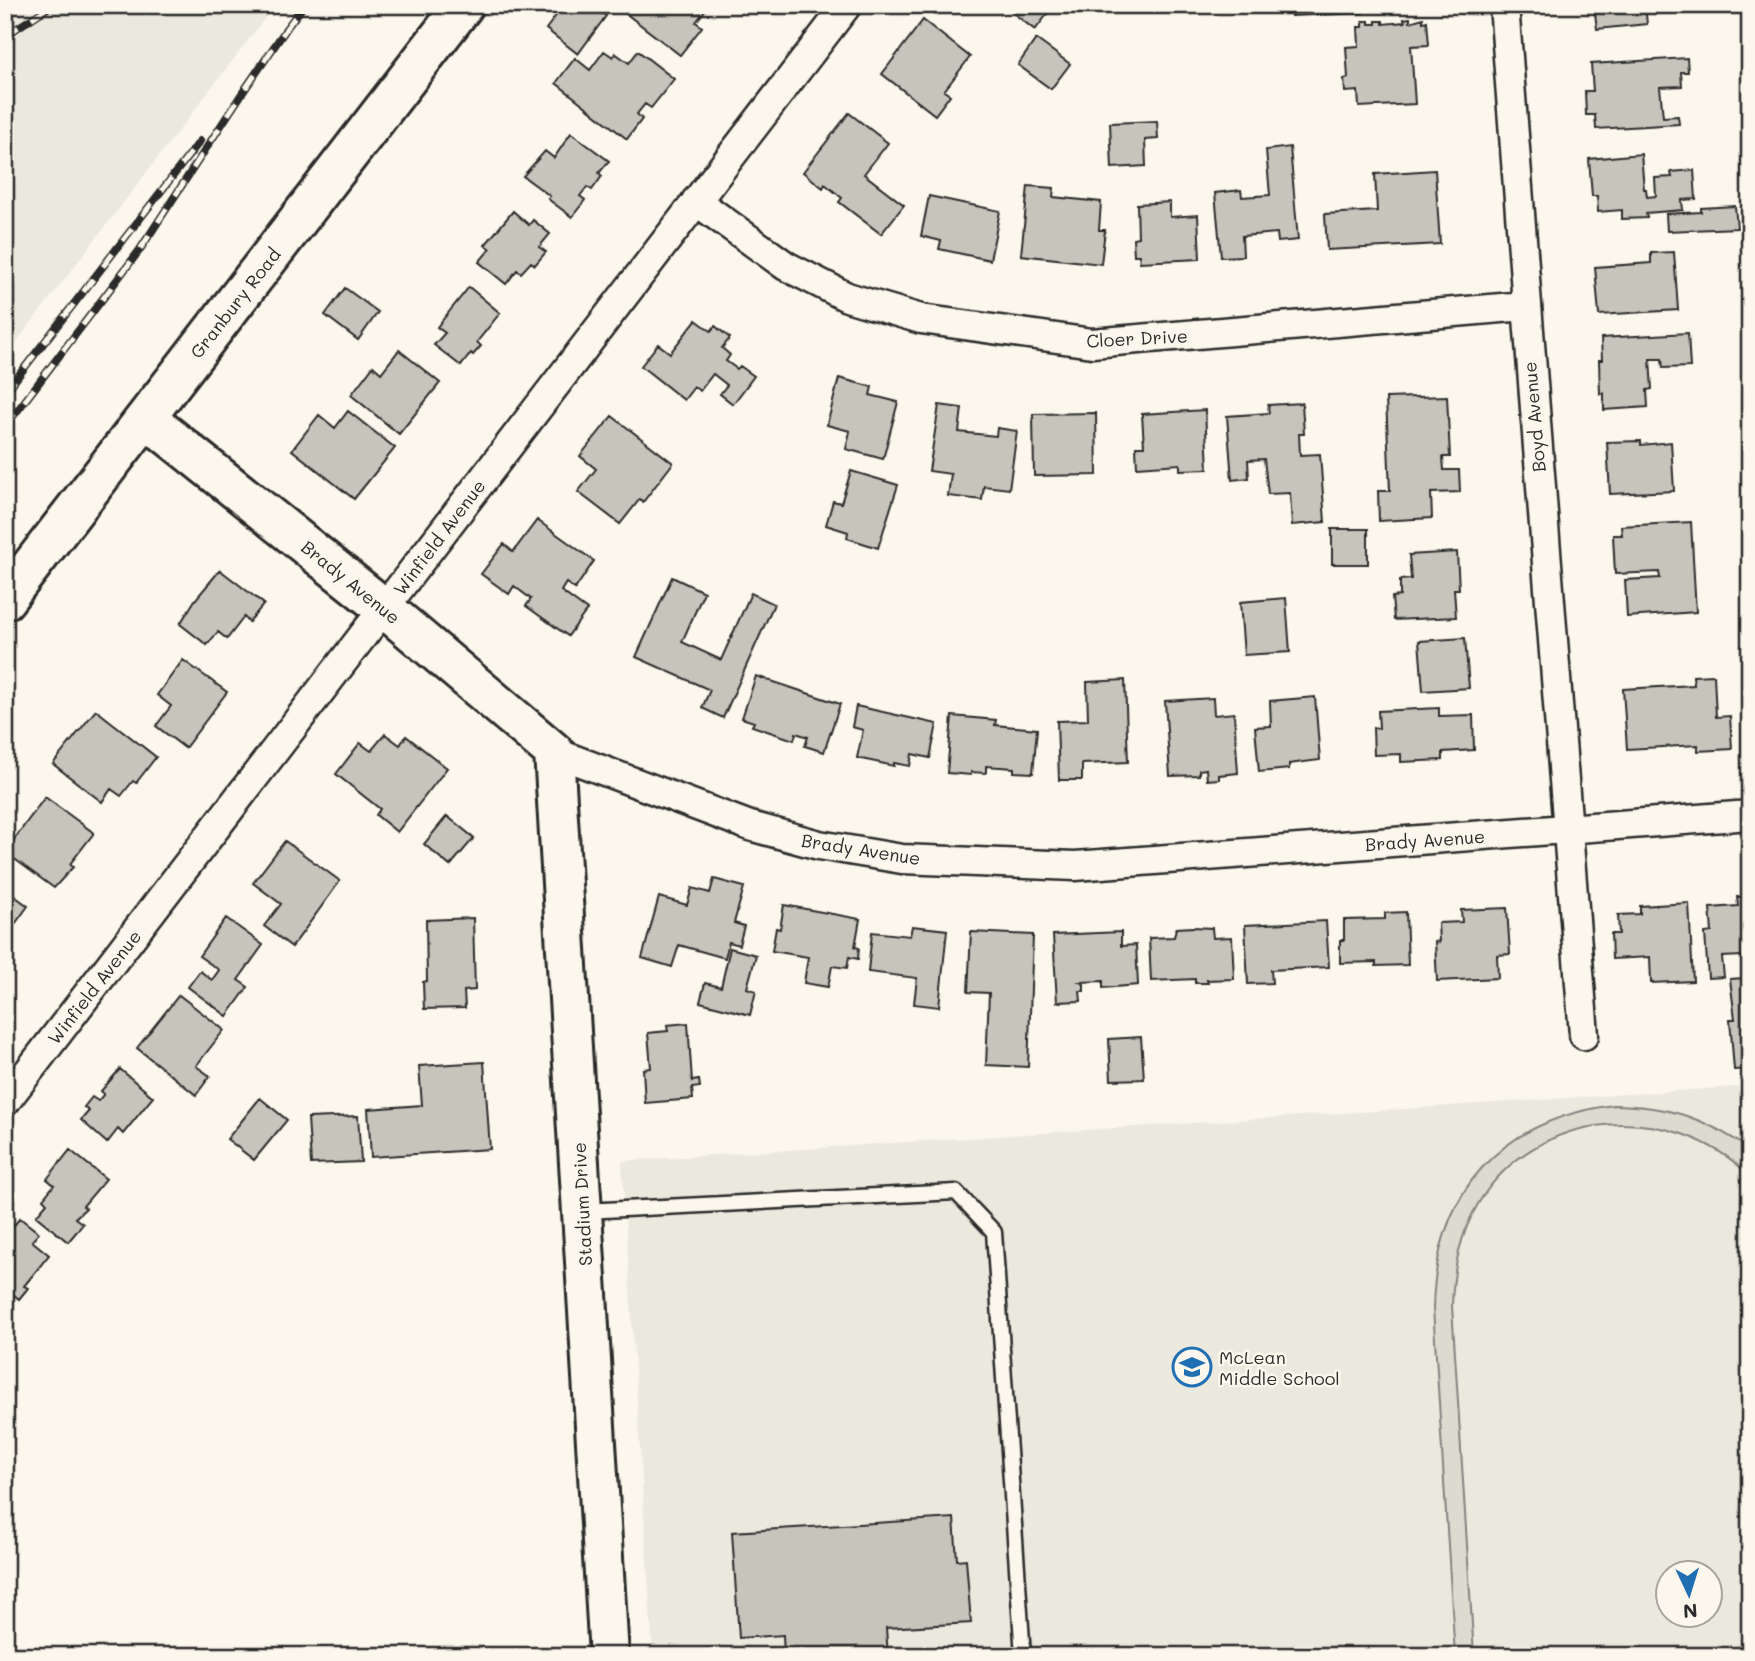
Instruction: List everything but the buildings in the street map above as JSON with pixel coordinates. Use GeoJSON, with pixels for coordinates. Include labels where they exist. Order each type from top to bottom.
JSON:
{"type":"FeatureCollection","features":[{"type":"Feature","properties":{"kind":"street","name":"Granbury Road"},"geometry":{"type":"LineString","coordinates":[[5,600],[464,5]]}},
{"type":"Feature","properties":{"kind":"street","name":"Winfield Avenue"},"geometry":{"type":"LineString","coordinates":[[5,1102],[847,5]]}},
{"type":"Feature","properties":{"kind":"street","name":"Boyd Avenue"},"geometry":{"type":"LineString","coordinates":[[1504,5],[1525,306],[1584,1035]]}},
{"type":"Feature","properties":{"kind":"street","name":"Cloer Drive"},"geometry":{"type":"LineString","coordinates":[[696,201],[786,266],[847,297],[921,319],[1092,343],[1525,306]]}},
{"type":"Feature","properties":{"kind":"street","name":"Brady Avenue"},"geometry":{"type":"LineString","coordinates":[[146,418],[384,608],[554,752],[750,826],[818,845],[902,859],[1075,866],[1750,815]]}},
{"type":"Feature","properties":{"kind":"street","name":"Stadium Drive"},"geometry":{"type":"LineString","coordinates":[[554,752],[609,1656]]}},
{"type":"Feature","properties":{"kind":"lane"},"geometry":{"type":"LineString","coordinates":[[582,1211],[956,1192],[994,1231],[1023,1656]]}},
{"type":"Feature","properties":{"kind":"shaded area"},"geometry":{"type":"Polygon","coordinates":[[[5,5],[275,5],[5,357],[5,5]]]}},
{"type":"Feature","properties":{"kind":"shaded area","name":"McLean Middle School"},"geometry":{"type":"Polygon","coordinates":[[[1750,1086],[1750,1656],[653,1656],[622,1161],[1750,1086]]]}},
{"type":"Feature","properties":{"kind":"shaded area"},"geometry":{"type":"Polygon","coordinates":[[[1613,1105],[1669,1111],[1717,1129],[1750,1150],[1750,1176],[1718,1151],[1683,1134],[1645,1125],[1606,1125],[1569,1132],[1534,1148],[1503,1172],[1478,1204],[1462,1241],[1456,1266],[1452,1306],[1474,1656],[1455,1656],[1433,1308],[1437,1267],[1446,1230],[1461,1197],[1481,1169],[1506,1146],[1537,1127],[1572,1114],[1613,1105]]]}},
{"type":"Feature","properties":{"kind":"railway"},"geometry":{"type":"LineString","coordinates":[[5,36],[52,5]]}},
{"type":"Feature","properties":{"kind":"railway"},"geometry":{"type":"LineString","coordinates":[[285,30],[304,5]]}},
{"type":"Feature","properties":{"kind":"railway"},"geometry":{"type":"LineString","coordinates":[[5,427],[139,251],[291,22]]}},
{"type":"Feature","properties":{"kind":"railway"},"geometry":{"type":"LineString","coordinates":[[5,393],[200,141]]}},
{"type":"Feature","properties":{"kind":"place","name":"McLean Middle School"},"geometry":{"type":"Point","coordinates":[1192,1367]}}]}
